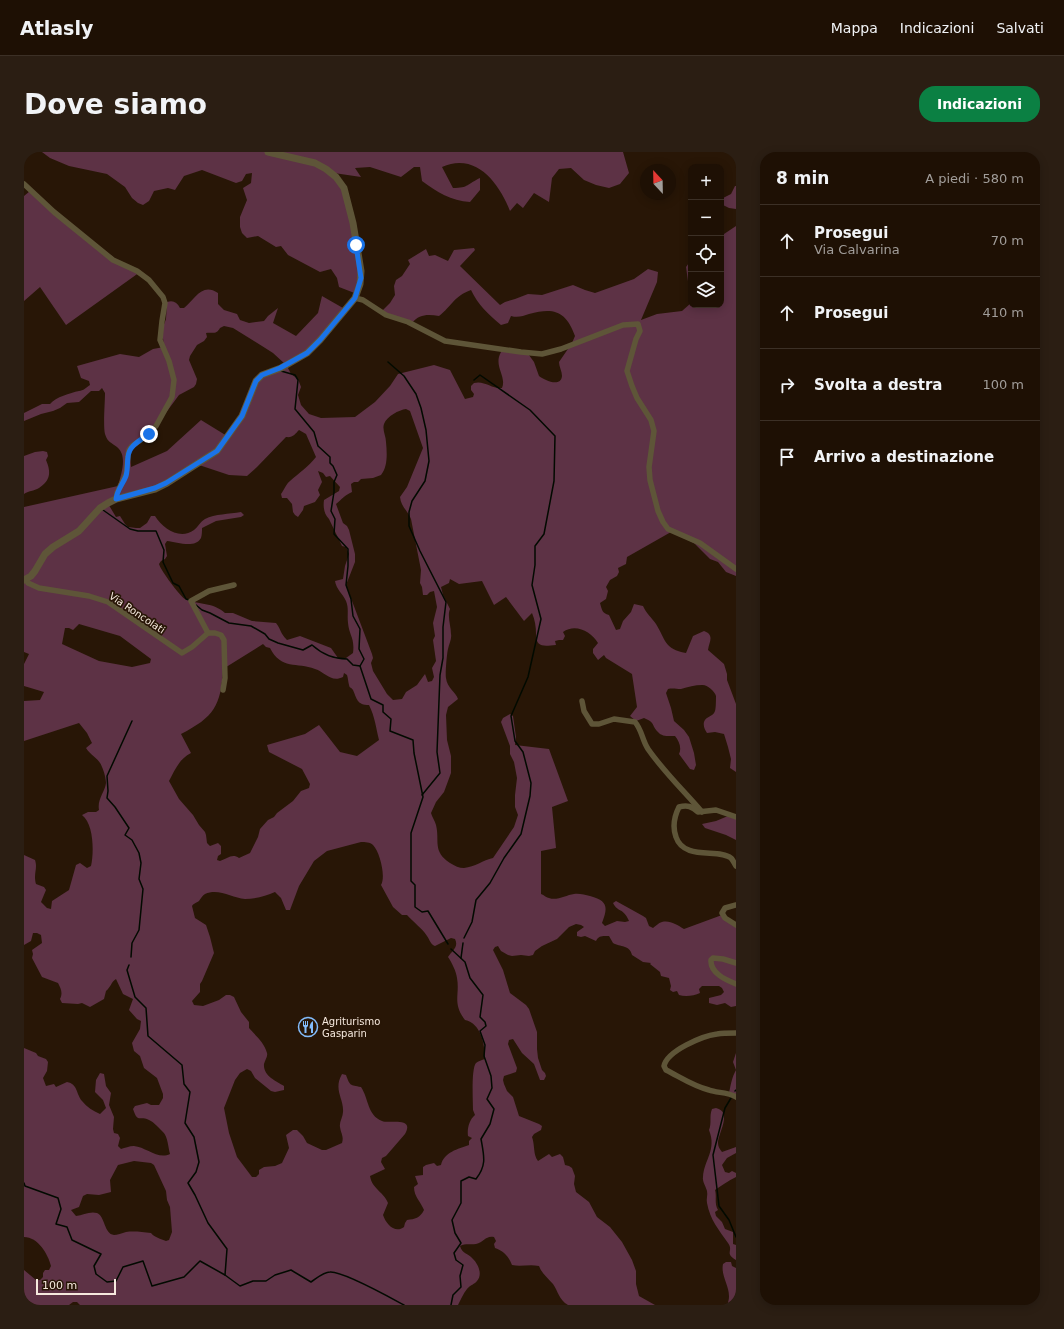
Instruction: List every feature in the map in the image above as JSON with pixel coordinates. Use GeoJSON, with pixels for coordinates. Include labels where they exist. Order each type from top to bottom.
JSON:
{"type":"FeatureCollection","features":[{"type":"Feature","properties":{"kind":"street"},"geometry":{"type":"LineString","coordinates":[[25,579],[35,571],[45,554],[53,547],[79,531],[100,508],[116,499],[161,486],[217,451],[242,416],[256,381],[262,375],[280,368],[307,353],[320,340],[355,298],[360,284],[361,271],[351,212],[344,188],[336,177],[315,163],[268,152]]}},
{"type":"Feature","properties":{"kind":"street"},"geometry":{"type":"LineString","coordinates":[[24,184],[54,212],[113,260],[137,271],[149,280],[163,297],[165,303],[160,340],[169,361],[174,380],[172,397],[156,426],[149,434],[132,446],[129,450],[126,474],[117,493],[116,499]]}},
{"type":"Feature","properties":{"kind":"street"},"geometry":{"type":"LineString","coordinates":[[355,298],[363,300],[386,315],[408,322],[445,341],[542,354],[561,349],[623,325],[638,324],[640,330],[636,339],[628,371],[632,386],[653,426],[654,431],[649,467],[650,480],[658,511],[668,529],[700,543],[736,569]]}},
{"type":"Feature","properties":{"kind":"street","name":"Via Roncolati"},"geometry":{"type":"LineString","coordinates":[[25,579],[28,583],[40,588],[89,596],[108,602],[182,653],[192,647],[208,633]]}},
{"type":"Feature","properties":{"kind":"street"},"geometry":{"type":"LineString","coordinates":[[223,690],[225,678],[224,640],[221,635],[208,633],[191,601],[208,591],[234,585]]}},
{"type":"Feature","properties":{"kind":"street"},"geometry":{"type":"LineString","coordinates":[[582,702],[584,711],[592,724],[599,724],[614,719],[635,722],[640,728],[646,747],[702,812]]}},
{"type":"Feature","properties":{"kind":"street"},"geometry":{"type":"LineString","coordinates":[[736,817],[716,810],[698,812],[693,807],[685,806],[679,807],[674,823],[674,832],[682,847],[700,853],[730,857],[736,866]]}},
{"type":"Feature","properties":{"kind":"street"},"geometry":{"type":"LineString","coordinates":[[736,905],[725,908],[722,912],[725,918],[736,925]]}},
{"type":"Feature","properties":{"kind":"street"},"geometry":{"type":"LineString","coordinates":[[736,963],[713,958],[710,965],[714,972],[736,984]]}},
{"type":"Feature","properties":{"kind":"street"},"geometry":{"type":"LineString","coordinates":[[736,1033],[717,1034],[695,1041],[673,1053],[665,1062],[664,1066],[666,1070],[691,1084],[708,1090],[733,1094],[736,1097]]}},
{"type":"Feature","properties":{"kind":"shaded area"},"geometry":{"type":"Polygon","coordinates":[[[42,152],[623,152],[629,173],[620,184],[609,188],[584,180],[571,168],[559,169],[552,178],[549,202],[534,193],[523,208],[517,203],[510,211],[500,190],[493,181],[476,167],[465,164],[454,163],[442,167],[453,188],[465,186],[480,178],[480,190],[470,202],[450,198],[422,181],[420,167],[414,167],[401,177],[370,167],[355,168],[361,177],[334,173],[347,194],[360,257],[357,294],[339,287],[337,278],[331,269],[320,272],[288,255],[281,246],[276,247],[258,236],[247,238],[242,233],[240,227],[240,217],[247,200],[243,188],[251,183],[252,173],[246,174],[242,181],[236,183],[202,170],[184,176],[175,190],[168,188],[154,191],[149,201],[143,205],[132,198],[125,187],[107,174],[69,166],[50,158],[42,152]]]}},
{"type":"Feature","properties":{"kind":"shaded area"},"geometry":{"type":"Polygon","coordinates":[[[736,186],[736,209],[724,206],[724,198],[731,194],[736,186]]]}},
{"type":"Feature","properties":{"kind":"shaded area"},"geometry":{"type":"Polygon","coordinates":[[[30,191],[122,264],[140,272],[66,325],[40,287],[24,301],[24,196],[30,191]]]}},
{"type":"Feature","properties":{"kind":"shaded area"},"geometry":{"type":"Polygon","coordinates":[[[736,226],[736,576],[726,572],[718,562],[710,559],[694,543],[671,532],[627,557],[626,564],[618,568],[619,572],[617,576],[610,580],[606,587],[608,591],[606,599],[600,603],[603,611],[609,615],[616,630],[620,629],[623,621],[631,612],[634,604],[643,606],[656,624],[666,643],[673,649],[679,651],[686,653],[693,636],[704,631],[709,635],[710,639],[708,650],[724,664],[727,680],[736,704],[736,772],[730,768],[731,759],[724,734],[715,732],[707,733],[704,728],[705,720],[714,713],[716,708],[716,696],[708,687],[699,685],[681,689],[668,689],[666,693],[674,721],[689,737],[696,765],[694,770],[690,769],[679,754],[680,745],[675,736],[662,735],[648,720],[644,718],[636,721],[630,716],[637,707],[632,674],[606,658],[604,655],[598,660],[593,653],[593,649],[598,643],[591,635],[578,628],[573,628],[563,632],[565,636],[563,640],[555,641],[556,645],[548,646],[539,644],[536,639],[535,624],[532,613],[524,621],[506,597],[494,605],[482,581],[459,584],[450,579],[449,583],[441,587],[450,609],[449,618],[451,638],[446,664],[446,676],[448,685],[458,699],[448,707],[446,715],[447,740],[451,756],[451,773],[444,792],[436,802],[431,813],[436,825],[439,850],[444,859],[457,867],[464,868],[493,858],[514,827],[518,815],[515,807],[517,778],[514,762],[510,754],[510,746],[501,722],[503,718],[510,714],[513,716],[516,737],[515,745],[549,749],[568,801],[552,807],[556,848],[541,851],[541,894],[548,898],[555,899],[580,894],[600,900],[605,905],[606,909],[602,923],[605,926],[617,921],[629,921],[625,914],[613,903],[616,901],[646,918],[649,926],[653,928],[659,923],[668,922],[684,929],[722,915],[736,924],[736,1006],[731,1007],[725,1003],[717,1005],[709,1003],[709,998],[721,995],[724,992],[719,986],[702,986],[699,989],[700,993],[690,996],[679,995],[677,991],[673,992],[670,990],[671,986],[669,978],[661,976],[660,972],[650,964],[651,963],[643,962],[632,955],[629,949],[613,943],[609,936],[600,937],[596,941],[585,936],[577,936],[577,932],[584,927],[581,925],[576,924],[569,927],[557,939],[542,946],[535,951],[533,955],[508,955],[501,951],[498,946],[493,950],[503,970],[510,993],[529,1009],[537,1032],[538,1058],[542,1070],[546,1076],[544,1080],[540,1080],[534,1064],[522,1053],[513,1039],[509,1040],[508,1044],[517,1068],[516,1072],[504,1076],[503,1080],[507,1091],[513,1097],[519,1116],[542,1126],[541,1130],[532,1137],[536,1159],[538,1161],[549,1154],[552,1157],[560,1154],[563,1157],[565,1165],[572,1168],[575,1176],[574,1184],[576,1192],[589,1202],[597,1217],[610,1227],[622,1242],[632,1260],[636,1271],[636,1284],[639,1296],[655,1305],[568,1305],[561,1298],[553,1284],[539,1266],[512,1265],[506,1255],[495,1248],[494,1244],[496,1241],[494,1237],[491,1237],[476,1244],[466,1244],[460,1246],[462,1251],[471,1257],[477,1264],[480,1275],[476,1282],[466,1291],[458,1305],[80,1305],[77,1302],[73,1302],[69,1305],[24,1305],[24,1270],[36,1280],[40,1280],[43,1277],[45,1270],[49,1270],[51,1266],[42,1247],[34,1240],[24,1237],[24,1048],[36,1053],[48,1062],[47,1071],[43,1078],[46,1086],[54,1084],[56,1087],[67,1082],[71,1083],[84,1103],[90,1109],[100,1114],[106,1108],[103,1100],[95,1092],[96,1080],[100,1073],[104,1074],[106,1086],[111,1093],[109,1105],[114,1117],[114,1133],[118,1134],[120,1138],[118,1146],[121,1149],[134,1146],[156,1154],[170,1154],[165,1134],[151,1121],[138,1118],[133,1109],[135,1106],[147,1103],[151,1105],[159,1105],[163,1098],[163,1094],[157,1078],[144,1068],[140,1056],[134,1051],[132,1043],[140,1029],[141,1021],[137,1019],[129,1010],[133,999],[123,994],[116,979],[106,991],[104,999],[90,1007],[82,1003],[62,1003],[60,999],[61,991],[58,983],[42,977],[32,958],[32,950],[42,943],[41,935],[33,933],[31,941],[24,945],[24,855],[35,860],[36,884],[44,887],[46,890],[41,902],[47,908],[51,909],[52,901],[69,890],[76,865],[80,863],[87,868],[91,866],[93,847],[91,832],[86,819],[82,815],[99,810],[99,802],[106,779],[101,764],[86,748],[92,743],[87,733],[79,723],[24,741],[24,701],[40,700],[44,692],[24,686],[24,664],[29,654],[24,652],[24,507],[118,486],[123,460],[120,451],[109,441],[105,434],[105,393],[102,388],[99,391],[91,391],[79,402],[67,403],[53,411],[24,421],[24,413],[42,404],[50,404],[59,397],[82,390],[90,385],[89,381],[81,378],[77,366],[120,354],[139,357],[153,349],[164,347],[162,330],[166,319],[167,302],[175,302],[180,308],[184,308],[199,293],[207,289],[218,293],[218,304],[224,310],[237,314],[240,320],[249,323],[264,321],[278,308],[273,323],[296,336],[318,313],[322,296],[343,308],[310,349],[286,364],[291,374],[298,379],[301,387],[298,395],[301,405],[309,414],[321,418],[355,417],[375,402],[390,386],[398,374],[434,365],[450,370],[465,399],[473,397],[474,394],[471,390],[471,386],[474,383],[478,382],[502,388],[503,379],[498,362],[501,352],[526,351],[534,362],[539,376],[552,382],[559,382],[561,380],[562,374],[559,362],[575,336],[568,321],[558,313],[545,311],[516,317],[511,316],[508,323],[501,325],[484,309],[471,290],[465,292],[457,298],[439,316],[424,315],[412,323],[382,311],[395,295],[394,286],[396,280],[402,276],[410,264],[408,260],[426,249],[429,256],[435,255],[448,261],[454,250],[474,248],[475,250],[460,266],[500,305],[528,294],[542,295],[573,285],[595,293],[634,279],[648,269],[658,272],[657,282],[641,320],[657,314],[682,311],[688,306],[688,308],[724,308],[724,234],[736,226]],[[224,326],[216,332],[206,333],[207,337],[204,341],[197,345],[189,360],[197,379],[196,384],[194,387],[179,395],[148,437],[133,449],[130,453],[131,467],[167,451],[201,420],[227,436],[243,415],[255,381],[285,364],[273,353],[233,328],[224,326]],[[406,409],[390,416],[384,424],[383,428],[387,451],[385,468],[381,475],[354,482],[351,484],[352,492],[336,504],[343,523],[349,530],[355,554],[355,562],[346,585],[372,654],[373,658],[371,663],[373,671],[387,694],[393,700],[402,699],[406,692],[417,685],[425,674],[428,682],[432,681],[434,677],[432,668],[436,661],[433,640],[435,636],[433,623],[437,607],[434,591],[427,595],[423,595],[420,583],[421,570],[411,519],[402,504],[400,497],[407,487],[423,448],[410,411],[406,409]],[[299,430],[292,436],[286,437],[247,476],[229,475],[196,464],[172,480],[107,502],[116,517],[120,516],[128,527],[140,528],[147,523],[151,516],[155,516],[167,529],[172,532],[183,534],[194,530],[203,520],[209,517],[241,512],[244,515],[241,517],[216,521],[202,528],[201,538],[195,543],[186,544],[167,541],[165,544],[167,556],[159,564],[167,577],[185,599],[211,605],[225,613],[233,613],[252,621],[276,623],[287,640],[300,636],[331,648],[338,658],[346,658],[353,653],[353,640],[349,627],[347,604],[335,581],[343,579],[349,554],[346,547],[342,546],[324,510],[324,500],[339,491],[340,487],[330,476],[326,477],[323,473],[318,471],[322,482],[318,490],[320,495],[315,502],[304,506],[298,517],[293,512],[292,504],[287,498],[282,498],[281,494],[286,485],[316,457],[306,434],[299,430]],[[79,624],[73,630],[65,628],[62,644],[99,661],[132,667],[150,663],[151,659],[120,636],[79,624]],[[263,644],[223,669],[218,701],[214,709],[201,722],[181,734],[191,753],[183,758],[169,781],[179,799],[205,832],[207,843],[210,846],[218,843],[221,846],[221,854],[218,856],[217,860],[220,861],[232,856],[239,858],[250,853],[258,837],[260,829],[268,820],[274,817],[293,801],[301,791],[309,788],[310,784],[302,769],[269,752],[267,745],[305,734],[319,725],[340,752],[357,756],[379,740],[374,718],[369,705],[362,704],[358,701],[350,687],[347,675],[344,673],[343,677],[335,679],[319,670],[284,662],[279,660],[270,648],[263,644]],[[361,842],[327,851],[314,861],[299,886],[290,910],[286,910],[281,898],[275,892],[260,897],[245,899],[210,892],[202,896],[199,901],[192,906],[195,918],[206,925],[214,953],[200,984],[200,992],[192,1001],[194,1005],[203,1006],[219,1000],[226,995],[234,997],[241,1012],[249,1022],[249,1028],[260,1039],[266,1049],[267,1056],[264,1068],[266,1072],[271,1078],[284,1086],[284,1090],[275,1092],[271,1091],[255,1078],[251,1071],[247,1069],[240,1073],[235,1080],[224,1108],[229,1133],[237,1157],[252,1177],[256,1177],[259,1174],[259,1170],[264,1167],[275,1166],[282,1163],[289,1148],[286,1135],[293,1130],[297,1130],[307,1143],[322,1150],[326,1150],[342,1143],[343,1137],[340,1125],[343,1107],[338,1085],[342,1074],[346,1075],[351,1084],[361,1087],[371,1111],[377,1118],[385,1122],[400,1122],[407,1125],[405,1134],[386,1156],[382,1158],[381,1162],[385,1169],[370,1176],[373,1184],[388,1203],[383,1215],[386,1222],[394,1229],[401,1229],[404,1227],[407,1220],[417,1218],[424,1210],[415,1194],[414,1187],[418,1184],[415,1176],[423,1175],[423,1167],[426,1165],[434,1163],[437,1166],[441,1165],[448,1154],[469,1145],[469,1141],[472,1138],[468,1136],[468,1128],[471,1119],[475,1115],[473,1110],[473,1072],[476,1063],[485,1059],[483,1041],[475,1025],[465,1020],[459,1009],[457,999],[458,984],[454,967],[448,957],[456,947],[455,939],[451,938],[435,946],[433,945],[423,930],[407,915],[402,915],[393,907],[381,885],[383,876],[382,865],[376,848],[373,845],[361,842]],[[134,1161],[118,1165],[110,1180],[111,1192],[99,1195],[87,1194],[83,1196],[79,1207],[71,1210],[76,1216],[97,1213],[102,1218],[108,1232],[114,1235],[126,1232],[141,1232],[151,1233],[166,1241],[169,1240],[172,1232],[170,1207],[167,1200],[166,1191],[154,1165],[151,1163],[134,1161]]]}},
{"type":"Feature","properties":{"kind":"shaded area"},"geometry":{"type":"Polygon","coordinates":[[[688,264],[688,281],[686,267],[688,264]]]}},
{"type":"Feature","properties":{"kind":"shaded area"},"geometry":{"type":"Polygon","coordinates":[[[43,451],[47,452],[48,456],[46,460],[49,468],[48,479],[39,488],[24,494],[24,456],[43,451]]]}},
{"type":"Feature","properties":{"kind":"shaded area"},"geometry":{"type":"Polygon","coordinates":[[[728,816],[736,819],[736,840],[705,828],[702,824],[716,821],[728,816]]]}},
{"type":"Feature","properties":{"kind":"shaded area"},"geometry":{"type":"Polygon","coordinates":[[[736,1053],[736,1070],[733,1062],[736,1053]]]}},
{"type":"Feature","properties":{"kind":"shaded area"},"geometry":{"type":"Polygon","coordinates":[[[736,1070],[736,1096],[729,1093],[736,1070]]]}},
{"type":"Feature","properties":{"kind":"shaded area"},"geometry":{"type":"Polygon","coordinates":[[[716,1108],[721,1110],[724,1118],[718,1144],[719,1148],[722,1152],[736,1147],[736,1153],[727,1158],[722,1165],[725,1172],[729,1173],[732,1171],[736,1173],[736,1177],[715,1190],[716,1205],[718,1210],[715,1212],[725,1229],[733,1232],[733,1244],[736,1245],[736,1260],[732,1258],[730,1254],[730,1246],[710,1215],[707,1202],[707,1191],[703,1180],[712,1143],[709,1130],[711,1112],[712,1109],[716,1108]]]}},
{"type":"Feature","properties":{"kind":"shaded area"},"geometry":{"type":"Polygon","coordinates":[[[726,1262],[731,1262],[732,1266],[736,1268],[736,1305],[727,1305],[729,1294],[723,1274],[723,1264],[726,1262]]]}},
{"type":"Feature","properties":{"kind":"waterway"},"geometry":{"type":"LineString","coordinates":[[388,362],[404,376],[416,394],[421,408],[426,430],[429,461],[425,481],[412,501],[409,512],[409,526],[446,602],[443,627],[443,658],[440,675],[437,752],[440,773],[422,795]]}},
{"type":"Feature","properties":{"kind":"waterway"},"geometry":{"type":"LineString","coordinates":[[281,371],[295,375],[298,380],[295,409],[314,432],[318,446],[330,457],[330,463],[337,475],[334,482],[331,511],[335,519],[334,534],[348,549],[346,585],[351,599],[353,616],[360,629],[359,649],[364,659],[360,666],[371,699],[383,705],[383,712],[391,719],[390,731],[413,740],[414,753],[423,797],[411,833],[411,881],[415,885],[415,907],[422,912],[428,911],[448,944]]}},
{"type":"Feature","properties":{"kind":"waterway"},"geometry":{"type":"LineString","coordinates":[[464,938],[472,922],[476,900],[490,883],[504,858],[521,834],[530,796],[531,783],[523,752],[515,741],[511,716],[528,677],[541,619],[532,585],[535,565],[535,546],[544,534],[554,481],[555,436],[530,410],[480,375],[474,380]]}},
{"type":"Feature","properties":{"kind":"waterway"},"geometry":{"type":"LineString","coordinates":[[103,510],[130,529],[138,531],[156,531],[164,550],[163,562],[173,583],[179,586],[186,599],[189,600]]}},
{"type":"Feature","properties":{"kind":"waterway"},"geometry":{"type":"LineString","coordinates":[[196,605],[202,610],[229,623],[251,626],[265,634],[269,639],[278,643],[303,650],[312,645],[328,655],[347,659],[353,665],[360,666]]}},
{"type":"Feature","properties":{"kind":"waterway"},"geometry":{"type":"LineString","coordinates":[[131,957],[132,943],[139,930],[143,889],[139,879],[141,863],[139,853],[132,840],[125,835],[129,828],[107,798],[107,776],[132,721]]}},
{"type":"Feature","properties":{"kind":"waterway"},"geometry":{"type":"LineString","coordinates":[[461,958],[463,943]]}},
{"type":"Feature","properties":{"kind":"waterway"},"geometry":{"type":"LineString","coordinates":[[451,949],[465,962],[470,978],[483,995],[480,1017],[485,1022],[486,1026],[480,1031],[485,1045],[484,1056],[491,1076],[492,1088],[487,1099],[494,1109],[490,1124],[481,1139],[484,1155],[482,1169],[476,1179],[469,1177],[461,1181],[461,1203],[452,1220],[455,1233],[461,1243],[454,1253],[456,1260],[463,1265],[460,1276],[461,1287],[453,1295],[451,1305]]}},
{"type":"Feature","properties":{"kind":"waterway"},"geometry":{"type":"LineString","coordinates":[[129,965],[127,970],[135,997],[146,1008],[148,1036],[182,1065],[184,1084],[190,1092],[185,1123],[194,1137],[199,1162],[196,1172],[188,1183],[208,1223],[227,1249],[225,1275]]}},
{"type":"Feature","properties":{"kind":"waterway"},"geometry":{"type":"LineString","coordinates":[[731,1098],[725,1108],[713,1155],[719,1206],[729,1220],[736,1237]]}},
{"type":"Feature","properties":{"kind":"waterway"},"geometry":{"type":"LineString","coordinates":[[24,1183],[25,1186],[58,1198],[61,1209],[56,1224],[67,1227],[72,1240],[101,1254],[94,1266],[96,1274],[107,1282],[116,1281],[123,1267],[143,1261],[152,1286],[184,1277],[200,1261],[225,1275],[240,1286],[253,1281],[266,1281],[275,1275],[291,1270],[311,1282],[325,1273],[336,1273],[367,1286],[404,1305]]}},
{"type":"Feature","properties":{"kind":"place","name":"Agriturismo Gasparin"},"geometry":{"type":"Point","coordinates":[308,1027]}},
{"type":"Feature","properties":{"kind":"route"},"geometry":{"type":"LineString","coordinates":[[149,434],[132,446],[129,450],[126,474],[117,493],[116,499],[155,488],[166,483],[217,451],[242,416],[256,381],[262,375],[294,362],[307,353],[320,340],[355,298],[361,278],[356,245]]}}]}
